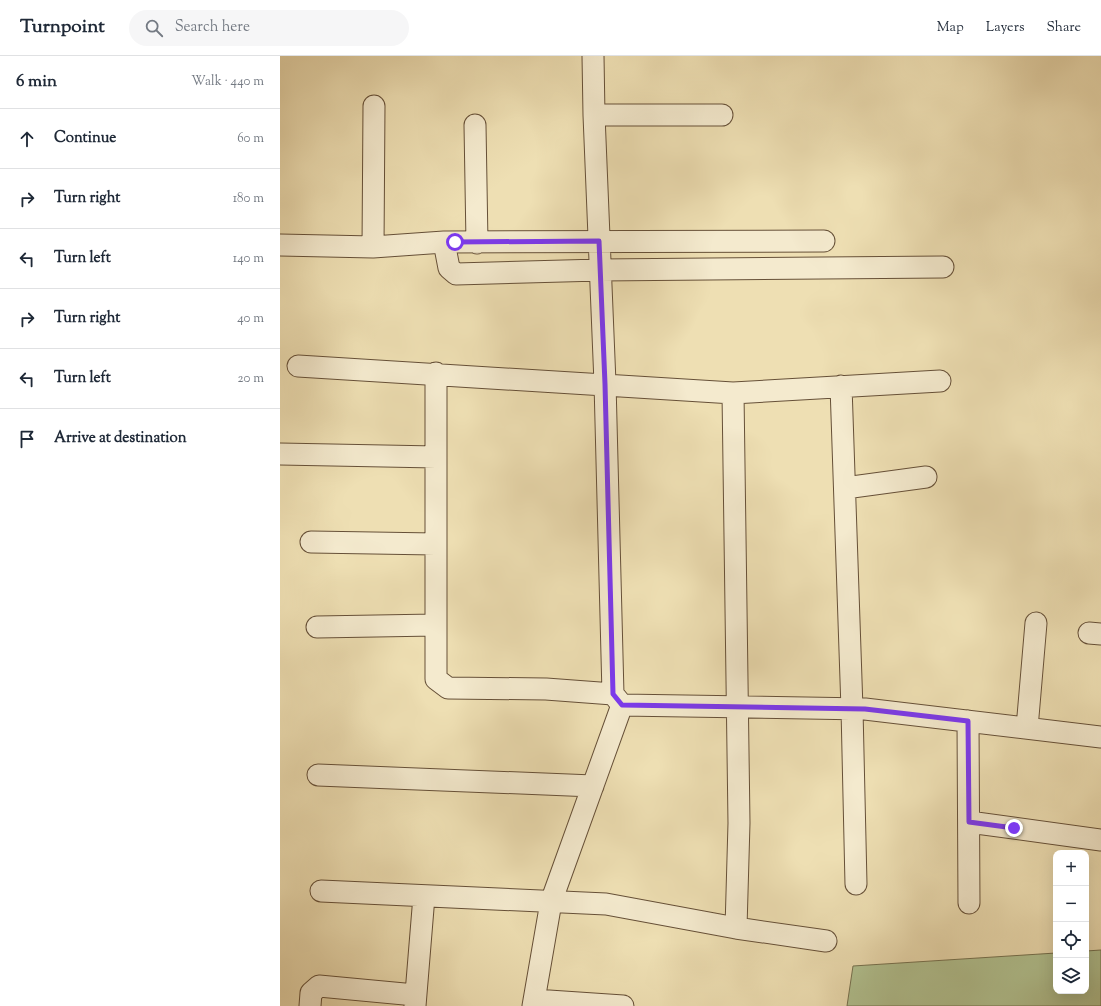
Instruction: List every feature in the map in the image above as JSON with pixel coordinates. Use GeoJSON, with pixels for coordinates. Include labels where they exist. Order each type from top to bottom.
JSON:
{"type":"FeatureCollection","features":[{"type":"Feature","properties":{"kind":"street"},"geometry":{"type":"LineString","coordinates":[[593,56],[600,270],[618,699],[593,786],[551,902],[533,1003],[621,1006]]}},
{"type":"Feature","properties":{"kind":"street"},"geometry":{"type":"LineString","coordinates":[[372,247],[374,106]]}},
{"type":"Feature","properties":{"kind":"street"},"geometry":{"type":"LineString","coordinates":[[594,115],[722,115]]}},
{"type":"Feature","properties":{"kind":"street"},"geometry":{"type":"LineString","coordinates":[[475,125],[477,243]]}},
{"type":"Feature","properties":{"kind":"street"},"geometry":{"type":"LineString","coordinates":[[280,246],[372,247],[444,242],[824,241]]}},
{"type":"Feature","properties":{"kind":"street"},"geometry":{"type":"LineString","coordinates":[[444,242],[449,268],[456,274],[600,270],[943,267]]}},
{"type":"Feature","properties":{"kind":"street"},"geometry":{"type":"LineString","coordinates":[[298,366],[436,373],[733,393],[940,380]]}},
{"type":"Feature","properties":{"kind":"street"},"geometry":{"type":"LineString","coordinates":[[436,373],[436,679],[448,688],[546,689],[618,699],[736,707],[852,709],[1101,737]]}},
{"type":"Feature","properties":{"kind":"street"},"geometry":{"type":"LineString","coordinates":[[841,386],[852,709],[856,884]]}},
{"type":"Feature","properties":{"kind":"street"},"geometry":{"type":"LineString","coordinates":[[733,393],[736,707],[739,823],[736,928]]}},
{"type":"Feature","properties":{"kind":"street"},"geometry":{"type":"LineString","coordinates":[[280,454],[436,458]]}},
{"type":"Feature","properties":{"kind":"street"},"geometry":{"type":"LineString","coordinates":[[845,488],[926,477]]}},
{"type":"Feature","properties":{"kind":"street"},"geometry":{"type":"LineString","coordinates":[[311,542],[435,544]]}},
{"type":"Feature","properties":{"kind":"street"},"geometry":{"type":"LineString","coordinates":[[1027,728],[1036,622]]}},
{"type":"Feature","properties":{"kind":"street"},"geometry":{"type":"LineString","coordinates":[[317,627],[435,624]]}},
{"type":"Feature","properties":{"kind":"street"},"geometry":{"type":"LineString","coordinates":[[968,721],[969,903]]}},
{"type":"Feature","properties":{"kind":"street"},"geometry":{"type":"LineString","coordinates":[[318,774],[593,786]]}},
{"type":"Feature","properties":{"kind":"street"},"geometry":{"type":"LineString","coordinates":[[969,822],[1073,844],[1101,840]]}},
{"type":"Feature","properties":{"kind":"street"},"geometry":{"type":"LineString","coordinates":[[321,891],[606,904],[736,928],[826,941]]}},
{"type":"Feature","properties":{"kind":"street"},"geometry":{"type":"LineString","coordinates":[[310,1006],[311,993],[319,986],[415,1001],[424,896]]}},
{"type":"Feature","properties":{"kind":"green space"},"geometry":{"type":"Polygon","coordinates":[[[1101,950],[1101,1006],[847,1006],[853,966],[1053,953],[1053,994],[1089,994],[1089,951],[1101,950]]]}},
{"type":"Feature","properties":{"kind":"route"},"geometry":{"type":"LineString","coordinates":[[455,242],[599,241],[605,384],[613,694],[622,705],[865,709],[968,721],[969,822],[1014,828]]}}]}
